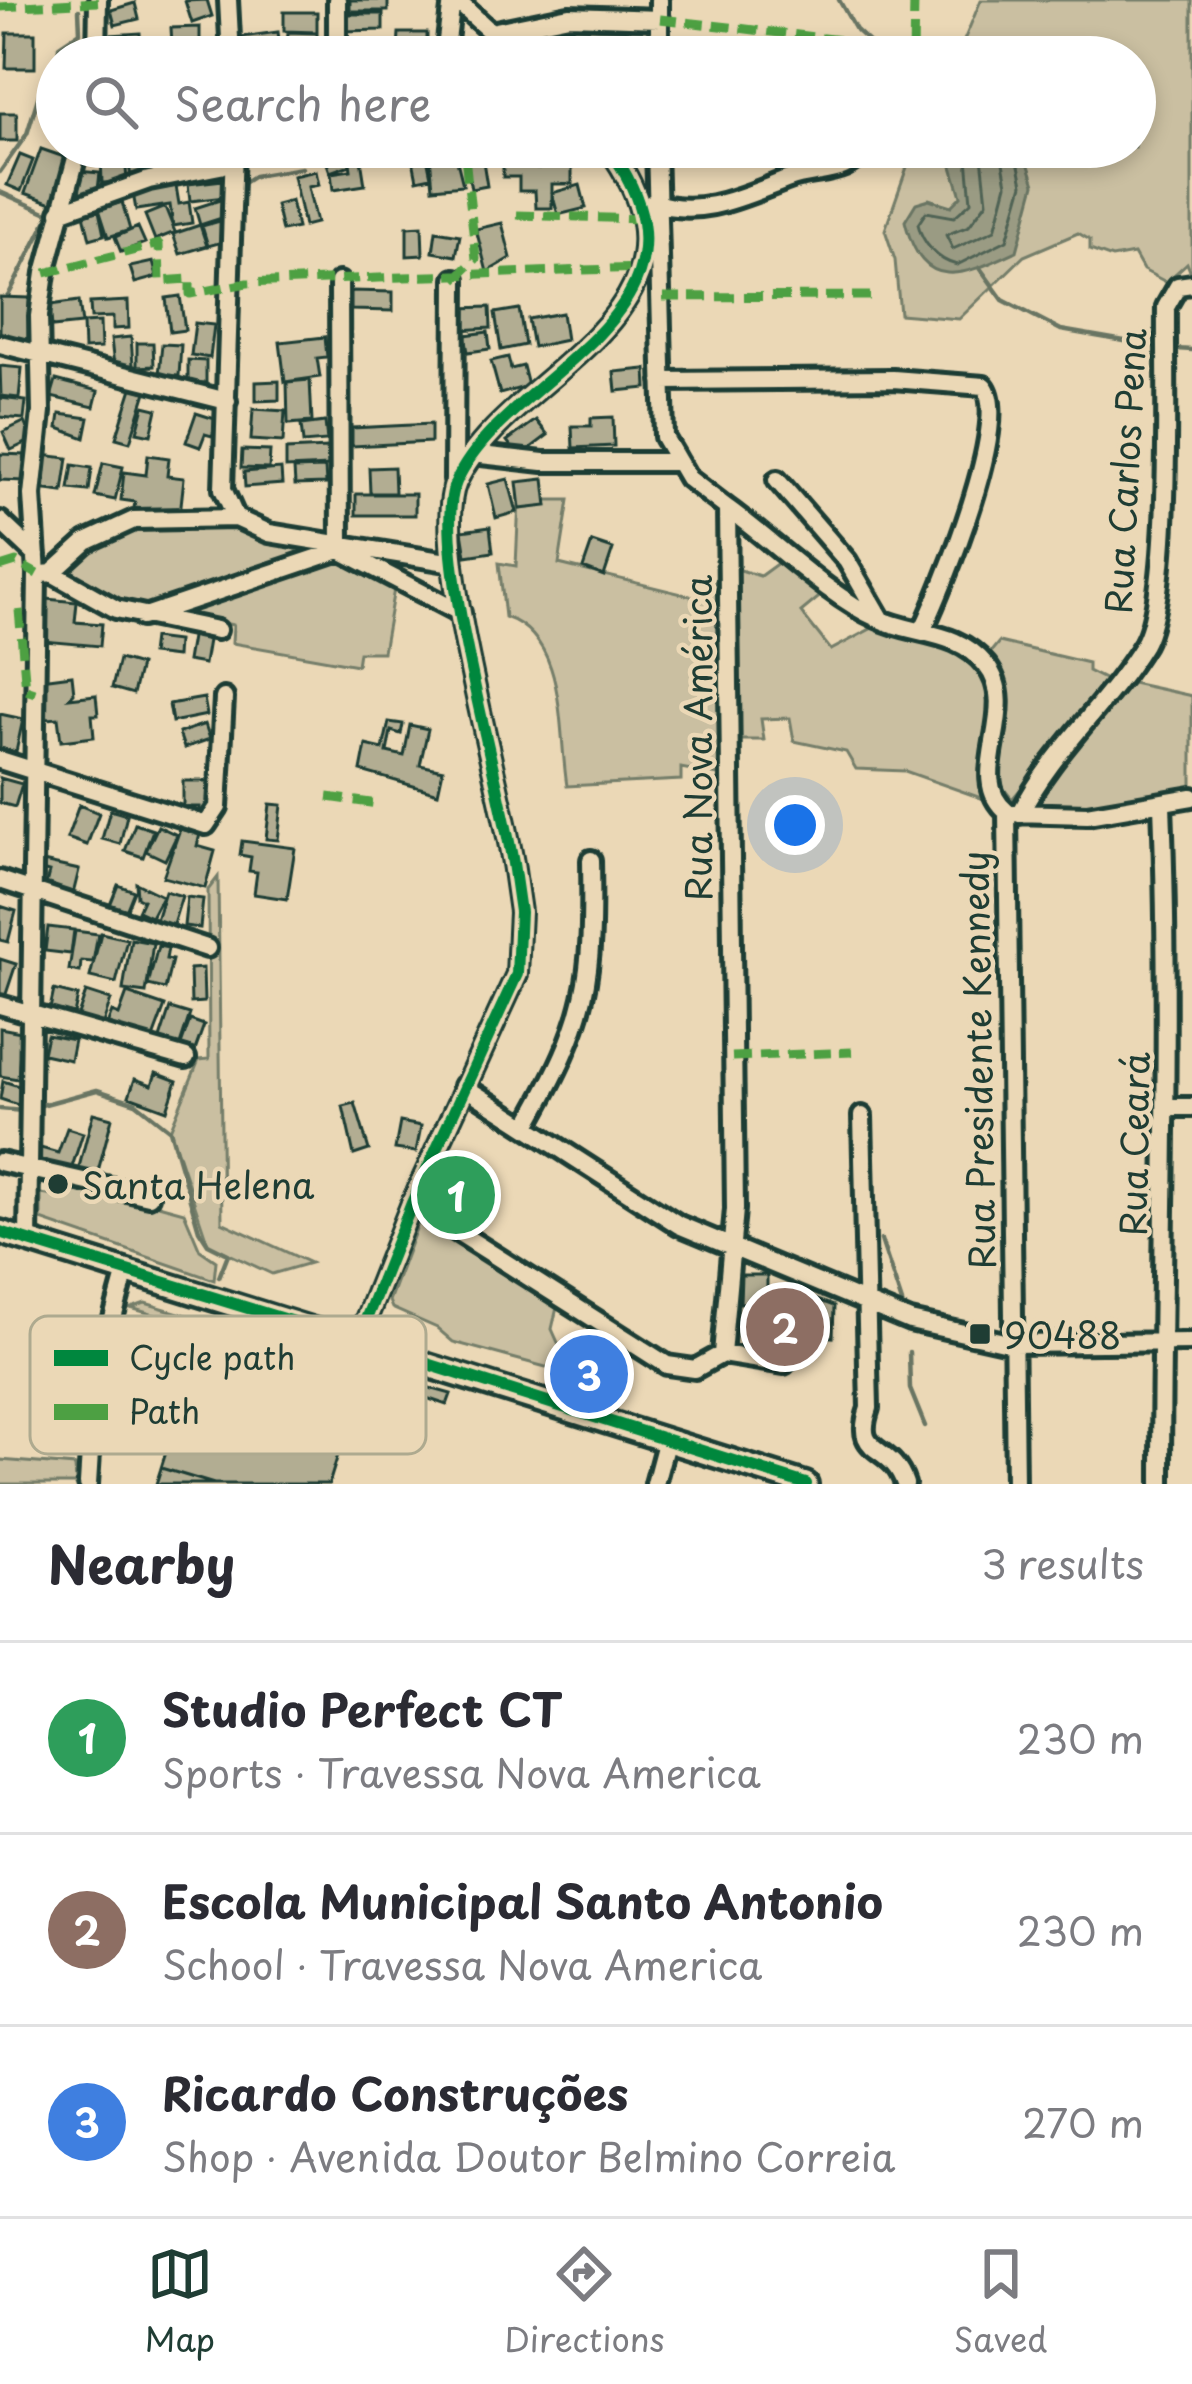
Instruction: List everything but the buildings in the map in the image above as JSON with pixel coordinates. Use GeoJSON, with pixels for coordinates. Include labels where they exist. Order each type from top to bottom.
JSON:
{"type":"FeatureCollection","features":[{"type":"Feature","properties":{"kind":"main road"},"geometry":{"type":"LineString","coordinates":[[0,1232],[272,1316]]}},
{"type":"Feature","properties":{"kind":"main road"},"geometry":{"type":"LineString","coordinates":[[426,1364],[806,1484]]}},
{"type":"Feature","properties":{"kind":"street"},"geometry":{"type":"LineString","coordinates":[[98,0],[98,36]]}},
{"type":"Feature","properties":{"kind":"street"},"geometry":{"type":"LineString","coordinates":[[228,0],[230,36]]}},
{"type":"Feature","properties":{"kind":"street"},"geometry":{"type":"LineString","coordinates":[[337,0],[337,36]]}},
{"type":"Feature","properties":{"kind":"street"},"geometry":{"type":"LineString","coordinates":[[454,0],[495,36]]}},
{"type":"Feature","properties":{"kind":"street"},"geometry":{"type":"LineString","coordinates":[[448,36],[454,0]]}},
{"type":"Feature","properties":{"kind":"street"},"geometry":{"type":"LineString","coordinates":[[491,32],[569,16],[660,10]]}},
{"type":"Feature","properties":{"kind":"street"},"geometry":{"type":"LineString","coordinates":[[28,1240],[34,772],[42,567],[32,495],[41,412],[41,295],[73,168]]}},
{"type":"Feature","properties":{"kind":"street"},"geometry":{"type":"LineString","coordinates":[[60,212],[149,180],[210,168]]}},
{"type":"Feature","properties":{"kind":"street"},"geometry":{"type":"LineString","coordinates":[[233,168],[223,489],[236,518]]}},
{"type":"Feature","properties":{"kind":"street"},"geometry":{"type":"LineString","coordinates":[[454,487],[472,454],[604,330],[627,300],[638,268],[640,231],[631,190],[619,168]]}},
{"type":"Feature","properties":{"kind":"street"},"geometry":{"type":"LineString","coordinates":[[657,168],[664,436],[676,462],[727,508]]}},
{"type":"Feature","properties":{"kind":"street"},"geometry":{"type":"LineString","coordinates":[[631,190],[658,204],[687,209],[752,195],[790,178],[835,168]]}},
{"type":"Feature","properties":{"kind":"street"},"geometry":{"type":"LineString","coordinates":[[367,1316],[412,1202],[517,974],[520,927],[509,837],[453,562],[455,279]]}},
{"type":"Feature","properties":{"kind":"street"},"geometry":{"type":"LineString","coordinates":[[338,282],[340,547]]}},
{"type":"Feature","properties":{"kind":"street","name":"Rua Carlos Pena"},"geometry":{"type":"LineString","coordinates":[[1014,813],[1054,756],[1116,685],[1155,619],[1166,307],[1178,286],[1192,284]]}},
{"type":"Feature","properties":{"kind":"street"},"geometry":{"type":"LineString","coordinates":[[0,344],[226,401]]}},
{"type":"Feature","properties":{"kind":"street"},"geometry":{"type":"LineString","coordinates":[[662,381],[893,379],[984,386],[991,404],[978,484],[923,628]]}},
{"type":"Feature","properties":{"kind":"street"},"geometry":{"type":"LineString","coordinates":[[472,454],[544,462],[676,462]]}},
{"type":"Feature","properties":{"kind":"street"},"geometry":{"type":"LineString","coordinates":[[777,480],[847,561],[881,620]]}},
{"type":"Feature","properties":{"kind":"street","name":"Rua Presidente Kennedy"},"geometry":{"type":"LineString","coordinates":[[727,508],[881,620],[923,628],[967,648],[988,666],[1000,703],[988,783],[990,793],[1014,813],[1015,1484]]}},
{"type":"Feature","properties":{"kind":"street","name":"Rua Nova América"},"geometry":{"type":"LineString","coordinates":[[722,1354],[734,1247],[727,508]]}},
{"type":"Feature","properties":{"kind":"street"},"geometry":{"type":"LineString","coordinates":[[42,567],[134,520],[236,518],[269,533],[453,562]]}},
{"type":"Feature","properties":{"kind":"street"},"geometry":{"type":"LineString","coordinates":[[0,521],[42,567],[142,617],[217,630]]}},
{"type":"Feature","properties":{"kind":"street"},"geometry":{"type":"LineString","coordinates":[[142,617],[340,547],[461,613]]}},
{"type":"Feature","properties":{"kind":"street"},"geometry":{"type":"LineString","coordinates":[[0,760],[200,823],[211,822],[218,806],[224,698]]}},
{"type":"Feature","properties":{"kind":"street"},"geometry":{"type":"LineString","coordinates":[[1014,813],[1087,815],[1192,797]]}},
{"type":"Feature","properties":{"kind":"street","name":"Rua Ceará"},"geometry":{"type":"LineString","coordinates":[[1161,1484],[1159,1342],[1167,1107],[1162,805]]}},
{"type":"Feature","properties":{"kind":"street"},"geometry":{"type":"LineString","coordinates":[[528,1124],[562,1062],[590,988],[591,860]]}},
{"type":"Feature","properties":{"kind":"street"},"geometry":{"type":"LineString","coordinates":[[0,880],[207,948]]}},
{"type":"Feature","properties":{"kind":"street"},"geometry":{"type":"LineString","coordinates":[[0,1005],[186,1058]]}},
{"type":"Feature","properties":{"kind":"street"},"geometry":{"type":"LineString","coordinates":[[464,1086],[528,1124],[639,1203],[734,1247],[941,1330],[1013,1344],[1192,1342]]}},
{"type":"Feature","properties":{"kind":"street"},"geometry":{"type":"LineString","coordinates":[[1167,1107],[1192,1107]]}},
{"type":"Feature","properties":{"kind":"street"},"geometry":{"type":"LineString","coordinates":[[862,1116],[869,1408],[862,1438],[892,1459],[905,1484]]}},
{"type":"Feature","properties":{"kind":"street"},"geometry":{"type":"LineString","coordinates":[[0,1162],[30,1165],[149,1196]]}},
{"type":"Feature","properties":{"kind":"street"},"geometry":{"type":"LineString","coordinates":[[412,1202],[667,1365],[695,1369],[722,1354],[784,1364]]}},
{"type":"Feature","properties":{"kind":"street"},"geometry":{"type":"LineString","coordinates":[[114,1316],[126,1271]]}},
{"type":"Feature","properties":{"kind":"street"},"geometry":{"type":"LineString","coordinates":[[656,1484],[667,1439]]}},
{"type":"Feature","properties":{"kind":"street"},"geometry":{"type":"LineString","coordinates":[[88,1484],[90,1454]]}},
{"type":"Feature","properties":{"kind":"shaded area"},"geometry":{"type":"Polygon","coordinates":[[[981,0],[1192,0],[1192,276],[1187,263],[1166,282],[1143,270],[1134,254],[1112,258],[1090,250],[1090,240],[1078,233],[1024,256],[959,319],[900,314],[895,260],[885,230],[907,168],[1156,168],[1156,36],[966,36],[981,0]]]}},
{"type":"Feature","properties":{"kind":"shaded area"},"geometry":{"type":"Polygon","coordinates":[[[519,500],[569,500],[559,564],[694,597],[716,581],[724,581],[723,776],[681,768],[681,780],[567,786],[550,665],[525,628],[505,617],[499,563],[516,566],[519,500]]]}},
{"type":"Feature","properties":{"kind":"shaded area"},"geometry":{"type":"Polygon","coordinates":[[[164,524],[242,527],[325,547],[146,609],[131,608],[57,573],[127,529],[164,524]]]}},
{"type":"Feature","properties":{"kind":"shaded area"},"geometry":{"type":"Polygon","coordinates":[[[343,556],[394,589],[383,652],[359,652],[357,665],[232,643],[233,625],[187,616],[193,604],[343,556]]]}},
{"type":"Feature","properties":{"kind":"shaded area"},"geometry":{"type":"Polygon","coordinates":[[[786,557],[829,589],[801,612],[831,650],[880,624],[964,652],[995,688],[981,798],[905,771],[856,769],[846,752],[794,741],[790,718],[761,719],[764,740],[736,740],[734,568],[760,576],[786,557]]]}},
{"type":"Feature","properties":{"kind":"shaded area"},"geometry":{"type":"Polygon","coordinates":[[[999,642],[1088,663],[1088,671],[1108,681],[1107,689],[1012,799],[999,783],[1004,710],[989,654],[999,642]]]}},
{"type":"Feature","properties":{"kind":"shaded area"},"geometry":{"type":"Polygon","coordinates":[[[1132,683],[1192,696],[1192,795],[1141,807],[1041,807],[1036,795],[1044,777],[1132,683]]]}},
{"type":"Feature","properties":{"kind":"shaded area"},"geometry":{"type":"Polygon","coordinates":[[[218,877],[222,1222],[310,1263],[272,1274],[208,1244],[170,1130],[199,1060],[209,1059],[208,890],[218,877]]]}},
{"type":"Feature","properties":{"kind":"shaded area"},"geometry":{"type":"Polygon","coordinates":[[[89,1186],[184,1212],[200,1250],[216,1261],[214,1280],[41,1220],[41,1194],[60,1197],[89,1186]]]}},
{"type":"Feature","properties":{"kind":"shaded area"},"geometry":{"type":"Polygon","coordinates":[[[420,1218],[558,1303],[552,1329],[560,1347],[553,1369],[453,1342],[426,1323],[426,1316],[410,1316],[392,1308],[389,1301],[420,1218]]]}},
{"type":"Feature","properties":{"kind":"shaded area"},"geometry":{"type":"Polygon","coordinates":[[[145,1303],[189,1316],[158,1316],[131,1308],[145,1303]]]}},
{"type":"Feature","properties":{"kind":"shaded area"},"geometry":{"type":"Polygon","coordinates":[[[0,1460],[75,1466],[76,1484],[0,1484],[0,1460]]]}},
{"type":"Feature","properties":{"kind":"water"},"geometry":{"type":"Polygon","coordinates":[[[953,168],[1030,168],[1035,184],[1017,251],[963,272],[935,270],[923,261],[905,221],[916,203],[929,199],[951,206],[961,196],[953,168]]]}},
{"type":"Feature","properties":{"kind":"waterway"},"geometry":{"type":"LineString","coordinates":[[839,0],[862,36]]}},
{"type":"Feature","properties":{"kind":"waterway"},"geometry":{"type":"LineString","coordinates":[[74,36],[80,32],[79,10]]}},
{"type":"Feature","properties":{"kind":"waterway"},"geometry":{"type":"LineString","coordinates":[[0,172],[27,134],[36,104]]}},
{"type":"Feature","properties":{"kind":"waterway"},"geometry":{"type":"LineString","coordinates":[[240,185],[254,176],[302,168]]}},
{"type":"Feature","properties":{"kind":"waterway"},"geometry":{"type":"LineString","coordinates":[[0,192],[50,214],[7,298]]}},
{"type":"Feature","properties":{"kind":"waterway"},"geometry":{"type":"LineString","coordinates":[[980,268],[1003,300],[1061,330],[1159,347]]}},
{"type":"Feature","properties":{"kind":"waterway"},"geometry":{"type":"LineString","coordinates":[[1176,349],[1192,350]]}},
{"type":"Feature","properties":{"kind":"waterway"},"geometry":{"type":"LineString","coordinates":[[49,390],[51,369],[59,366]]}},
{"type":"Feature","properties":{"kind":"waterway"},"geometry":{"type":"LineString","coordinates":[[34,1107],[97,1090],[136,1103],[170,1130],[199,1230],[208,1244],[228,1254],[219,1277]]}},
{"type":"Feature","properties":{"kind":"waterway"},"geometry":{"type":"LineString","coordinates":[[0,1109],[23,1111]]}},
{"type":"Feature","properties":{"kind":"waterway"},"geometry":{"type":"LineString","coordinates":[[881,1240],[902,1303]]}},
{"type":"Feature","properties":{"kind":"waterway"},"geometry":{"type":"LineString","coordinates":[[909,1352],[910,1389],[925,1426]]}},
{"type":"Feature","properties":{"kind":"marked path"},"geometry":{"type":"LineString","coordinates":[[913,36],[914,0]]}},
{"type":"Feature","properties":{"kind":"marked path"},"geometry":{"type":"LineString","coordinates":[[0,7],[98,2]]}},
{"type":"Feature","properties":{"kind":"marked path"},"geometry":{"type":"LineString","coordinates":[[660,19],[807,36]]}},
{"type":"Feature","properties":{"kind":"marked path"},"geometry":{"type":"LineString","coordinates":[[455,279],[476,259],[466,168]]}},
{"type":"Feature","properties":{"kind":"marked path"},"geometry":{"type":"LineString","coordinates":[[517,215],[639,219]]}},
{"type":"Feature","properties":{"kind":"marked path"},"geometry":{"type":"LineString","coordinates":[[45,273],[159,244],[160,281],[190,279],[190,294],[247,283],[638,268]]}},
{"type":"Feature","properties":{"kind":"marked path"},"geometry":{"type":"LineString","coordinates":[[663,297],[874,296]]}},
{"type":"Feature","properties":{"kind":"marked path"},"geometry":{"type":"LineString","coordinates":[[0,567],[16,562],[37,574]]}},
{"type":"Feature","properties":{"kind":"marked path"},"geometry":{"type":"LineString","coordinates":[[19,610],[26,690],[35,693]]}},
{"type":"Feature","properties":{"kind":"marked path"},"geometry":{"type":"LineString","coordinates":[[328,797],[378,804]]}},
{"type":"Feature","properties":{"kind":"marked path"},"geometry":{"type":"LineString","coordinates":[[732,1057],[852,1052]]}},
{"type":"Feature","properties":{"kind":"cycle path"},"geometry":{"type":"LineString","coordinates":[[367,1316],[412,1203],[517,974],[520,912],[514,870],[452,557],[450,513],[456,482],[482,442],[597,336],[627,297],[643,254],[639,205],[619,168]]}},
{"type":"Feature","properties":{"kind":"cycle path"},"geometry":{"type":"LineString","coordinates":[[0,1232],[274,1316]]}},
{"type":"Feature","properties":{"kind":"cycle path"},"geometry":{"type":"LineString","coordinates":[[426,1363],[806,1484]]}},
{"type":"Feature","properties":{"kind":"place","name":"Santa Helena"},"geometry":{"type":"Point","coordinates":[58,1184]}},
{"type":"Feature","properties":{"kind":"place","name":"Studio Perfect CT"},"geometry":{"type":"Point","coordinates":[456,1195]}},
{"type":"Feature","properties":{"kind":"place","name":"Escola Municipal Santo Antonio"},"geometry":{"type":"Point","coordinates":[785,1327]}},
{"type":"Feature","properties":{"kind":"place","name":"90488"},"geometry":{"type":"Point","coordinates":[980,1334]}},
{"type":"Feature","properties":{"kind":"place","name":"Ricardo Construções"},"geometry":{"type":"Point","coordinates":[589,1374]}}]}
